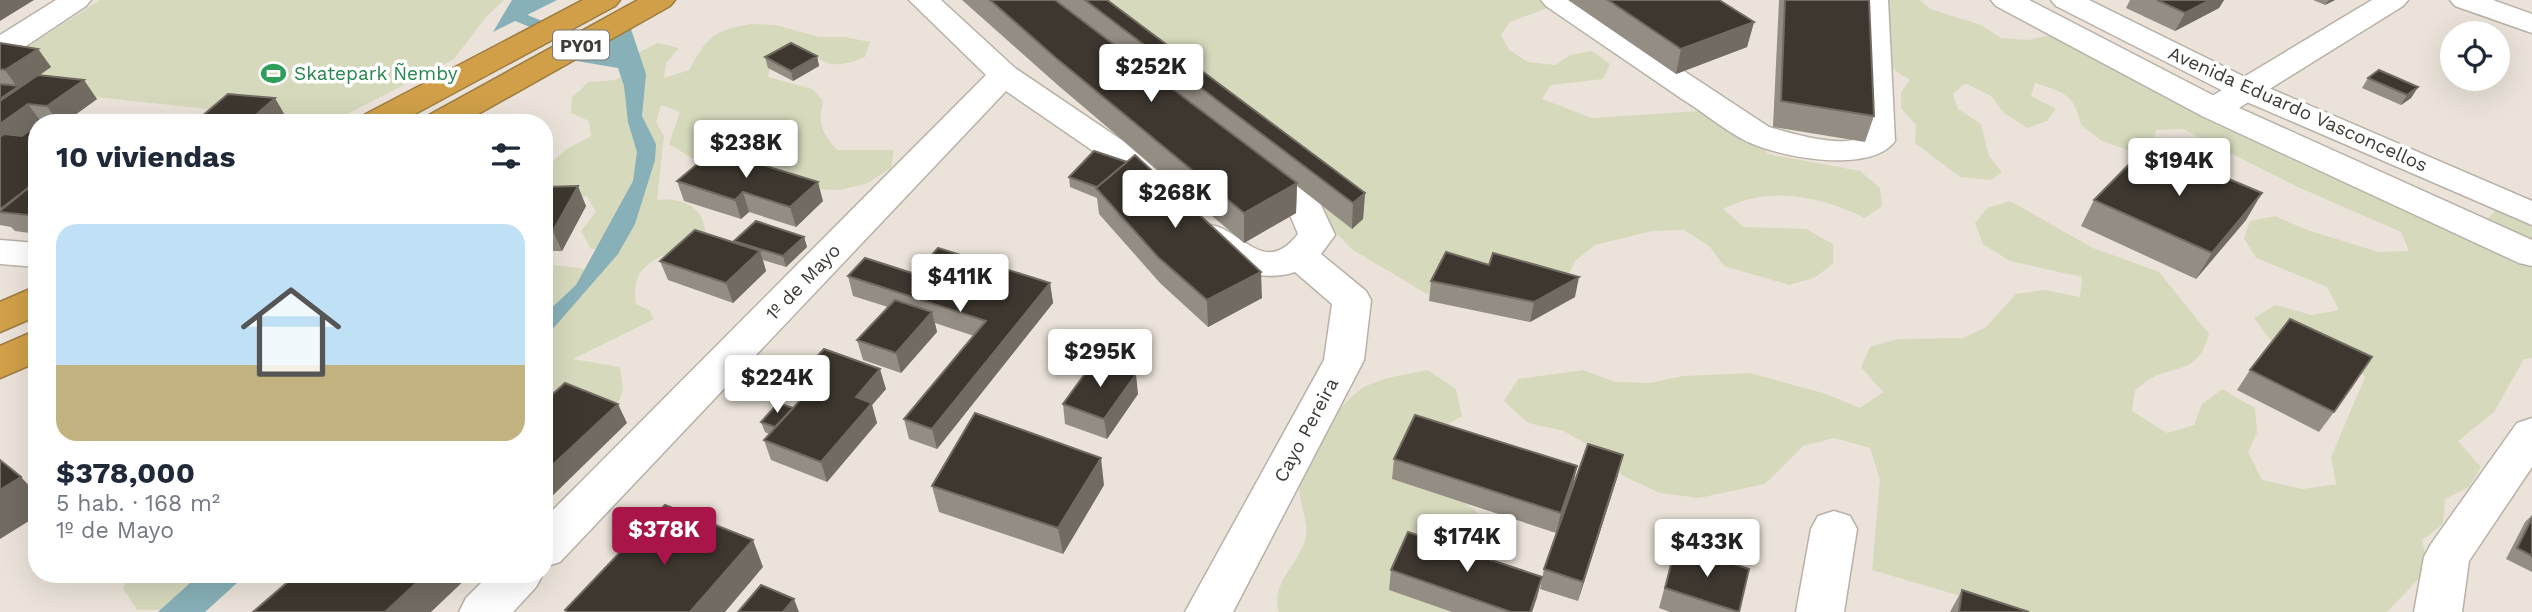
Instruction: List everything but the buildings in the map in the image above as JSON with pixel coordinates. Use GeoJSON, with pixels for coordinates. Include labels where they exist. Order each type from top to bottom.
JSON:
{"type":"FeatureCollection","features":[{"type":"Feature","properties":{"kind":"highway","name":"PY01"},"geometry":{"type":"LineString","coordinates":[[450,114],[491,79],[604,0]]}},
{"type":"Feature","properties":{"kind":"highway","name":"PY01"},"geometry":{"type":"LineString","coordinates":[[397,114],[491,79],[659,0]]}},
{"type":"Feature","properties":{"kind":"highway"},"geometry":{"type":"LineString","coordinates":[[0,319],[28,304]]}},
{"type":"Feature","properties":{"kind":"highway"},"geometry":{"type":"LineString","coordinates":[[0,364],[28,349]]}},
{"type":"Feature","properties":{"kind":"street"},"geometry":{"type":"LineString","coordinates":[[0,49],[76,0]]}},
{"type":"Feature","properties":{"kind":"street"},"geometry":{"type":"LineString","coordinates":[[924,0],[1004,75],[1111,148],[1217,243],[1239,258],[1269,267],[1301,257],[1317,235],[1307,211],[1232,151]]}},
{"type":"Feature","properties":{"kind":"street"},"geometry":{"type":"LineString","coordinates":[[1556,0],[1757,134],[1792,144],[1849,151],[1864,149],[1878,141],[1873,0]]}},
{"type":"Feature","properties":{"kind":"street","name":"Avenida Eduardo Vasconcellos"},"geometry":{"type":"LineString","coordinates":[[2006,0],[2214,109],[2532,254]]}},
{"type":"Feature","properties":{"kind":"street","name":"Avenida Eduardo Vasconcellos"},"geometry":{"type":"LineString","coordinates":[[2066,0],[2244,89],[2532,214]]}},
{"type":"Feature","properties":{"kind":"street"},"geometry":{"type":"LineString","coordinates":[[2214,109],[2393,0]]}},
{"type":"Feature","properties":{"kind":"street"},"geometry":{"type":"LineString","coordinates":[[2465,0],[2532,24]]}},
{"type":"Feature","properties":{"kind":"street","name":"1º de Mayo"},"geometry":{"type":"LineString","coordinates":[[553,539],[1004,75]]}},
{"type":"Feature","properties":{"kind":"street"},"geometry":{"type":"LineString","coordinates":[[0,252],[28,254]]}},
{"type":"Feature","properties":{"kind":"street","name":"Cayo Pereira"},"geometry":{"type":"LineString","coordinates":[[1209,612],[1344,360],[1352,300],[1301,257]]}},
{"type":"Feature","properties":{"kind":"street"},"geometry":{"type":"LineString","coordinates":[[2438,612],[2447,557],[2532,434]]}},
{"type":"Feature","properties":{"kind":"street"},"geometry":{"type":"LineString","coordinates":[[1820,612],[1834,529]]}},
{"type":"Feature","properties":{"kind":"street"},"geometry":{"type":"LineString","coordinates":[[483,612],[511,583]]}},
{"type":"Feature","properties":{"kind":"green space"},"geometry":{"type":"Polygon","coordinates":[[[100,0],[504,0],[486,17],[454,59],[347,114],[256,114],[19,89],[50,68],[6,61],[100,0]]]}},
{"type":"Feature","properties":{"kind":"green space"},"geometry":{"type":"Polygon","coordinates":[[[1042,0],[1546,0],[1550,7],[1510,22],[1501,35],[1509,50],[1528,62],[1556,65],[1570,55],[1592,51],[1610,64],[1603,79],[1551,85],[1542,99],[1592,118],[1699,111],[1741,121],[1768,154],[1860,171],[1880,188],[1882,206],[1865,218],[1813,199],[1777,196],[1759,197],[1723,209],[1744,227],[1806,229],[1833,244],[1833,264],[1814,278],[1789,285],[1724,266],[1709,246],[1684,230],[1652,231],[1595,245],[1576,260],[1565,280],[1457,286],[1427,294],[1353,250],[1311,208],[1070,8],[1048,4],[1042,0]]]}},
{"type":"Feature","properties":{"kind":"green space"},"geometry":{"type":"Polygon","coordinates":[[[1881,0],[1920,0],[1930,9],[1981,25],[2001,38],[2029,40],[2051,35],[2515,238],[2488,219],[2499,206],[2532,212],[2532,358],[2524,359],[2494,412],[2458,441],[2481,467],[2469,487],[2445,499],[2443,524],[2422,540],[2429,568],[2387,612],[2002,612],[1998,607],[1872,570],[1880,480],[1870,448],[1834,438],[1803,446],[1765,484],[1699,498],[1660,493],[1623,476],[1596,450],[1564,431],[1528,423],[1504,401],[1518,379],[1583,370],[1616,382],[1650,383],[1683,376],[1750,373],[1823,393],[1860,408],[1883,392],[1861,367],[1870,347],[1897,339],[1963,338],[1986,327],[2016,294],[2045,290],[2080,297],[2082,277],[2010,261],[1983,244],[1975,223],[1987,208],[2010,201],[2093,248],[2159,272],[2209,334],[2201,353],[2192,363],[2157,375],[2135,390],[2132,411],[2167,433],[2194,425],[2202,404],[2222,389],[2255,408],[2257,433],[2248,452],[2262,480],[2303,489],[2336,484],[2331,457],[2365,377],[2344,352],[2304,342],[2271,341],[2254,318],[2275,305],[2312,315],[2339,310],[2327,287],[2256,258],[2244,238],[2250,221],[2275,216],[2307,230],[2379,252],[2409,251],[2401,232],[2298,187],[2183,129],[2156,130],[2152,144],[2134,152],[2102,141],[2081,125],[2071,100],[2053,89],[2035,83],[2031,96],[2056,109],[2047,121],[2027,128],[2004,113],[1991,96],[1965,83],[1953,94],[1958,109],[1981,124],[1989,156],[2002,172],[1991,180],[1960,177],[1915,143],[1916,125],[1901,108],[1901,93],[1910,80],[1868,53],[1881,0]]]}},
{"type":"Feature","properties":{"kind":"green space"},"geometry":{"type":"Polygon","coordinates":[[[750,24],[776,25],[819,37],[845,37],[870,42],[865,57],[839,64],[824,62],[788,43],[772,57],[768,77],[813,89],[823,101],[822,127],[837,150],[894,150],[891,168],[868,183],[840,190],[811,189],[703,165],[669,144],[680,112],[661,105],[656,122],[664,136],[657,200],[676,200],[698,212],[703,220],[705,240],[655,260],[639,276],[635,288],[636,304],[649,310],[654,319],[573,359],[620,367],[623,389],[619,401],[602,409],[564,392],[553,394],[553,265],[581,268],[597,277],[612,249],[591,249],[581,231],[596,212],[587,196],[553,207],[553,161],[565,150],[591,136],[589,121],[571,113],[572,97],[589,82],[615,80],[636,68],[635,54],[658,43],[679,48],[666,63],[664,78],[689,70],[706,43],[727,29],[750,24]]]}},
{"type":"Feature","properties":{"kind":"green space"},"geometry":{"type":"Polygon","coordinates":[[[1428,370],[1456,389],[1462,416],[1407,448],[1446,489],[1475,510],[1495,541],[1501,574],[1513,612],[1279,612],[1277,603],[1281,585],[1306,536],[1299,488],[1303,469],[1316,442],[1345,403],[1366,386],[1388,378],[1428,370]]]}},
{"type":"Feature","properties":{"kind":"green space"},"geometry":{"type":"Polygon","coordinates":[[[125,583],[218,583],[177,610],[137,610],[123,588],[125,583]]]}},
{"type":"Feature","properties":{"kind":"water"},"geometry":{"type":"Polygon","coordinates":[[[512,0],[557,0],[493,32],[512,0]]]}},
{"type":"Feature","properties":{"kind":"water"},"geometry":{"type":"Polygon","coordinates":[[[631,29],[646,74],[642,116],[656,144],[655,160],[635,224],[618,254],[553,329],[553,307],[576,285],[633,181],[637,152],[628,122],[624,86],[618,68],[571,60],[631,29]]]}},
{"type":"Feature","properties":{"kind":"water"},"geometry":{"type":"Polygon","coordinates":[[[190,583],[237,583],[205,612],[158,612],[190,583]]]}},
{"type":"Feature","properties":{"kind":"waterway"},"geometry":{"type":"LineString","coordinates":[[528,0],[514,15],[585,44]]}},
{"type":"Feature","properties":{"kind":"place","name":"Skatepark Ñemby"},"geometry":{"type":"Point","coordinates":[274,73]}}]}
